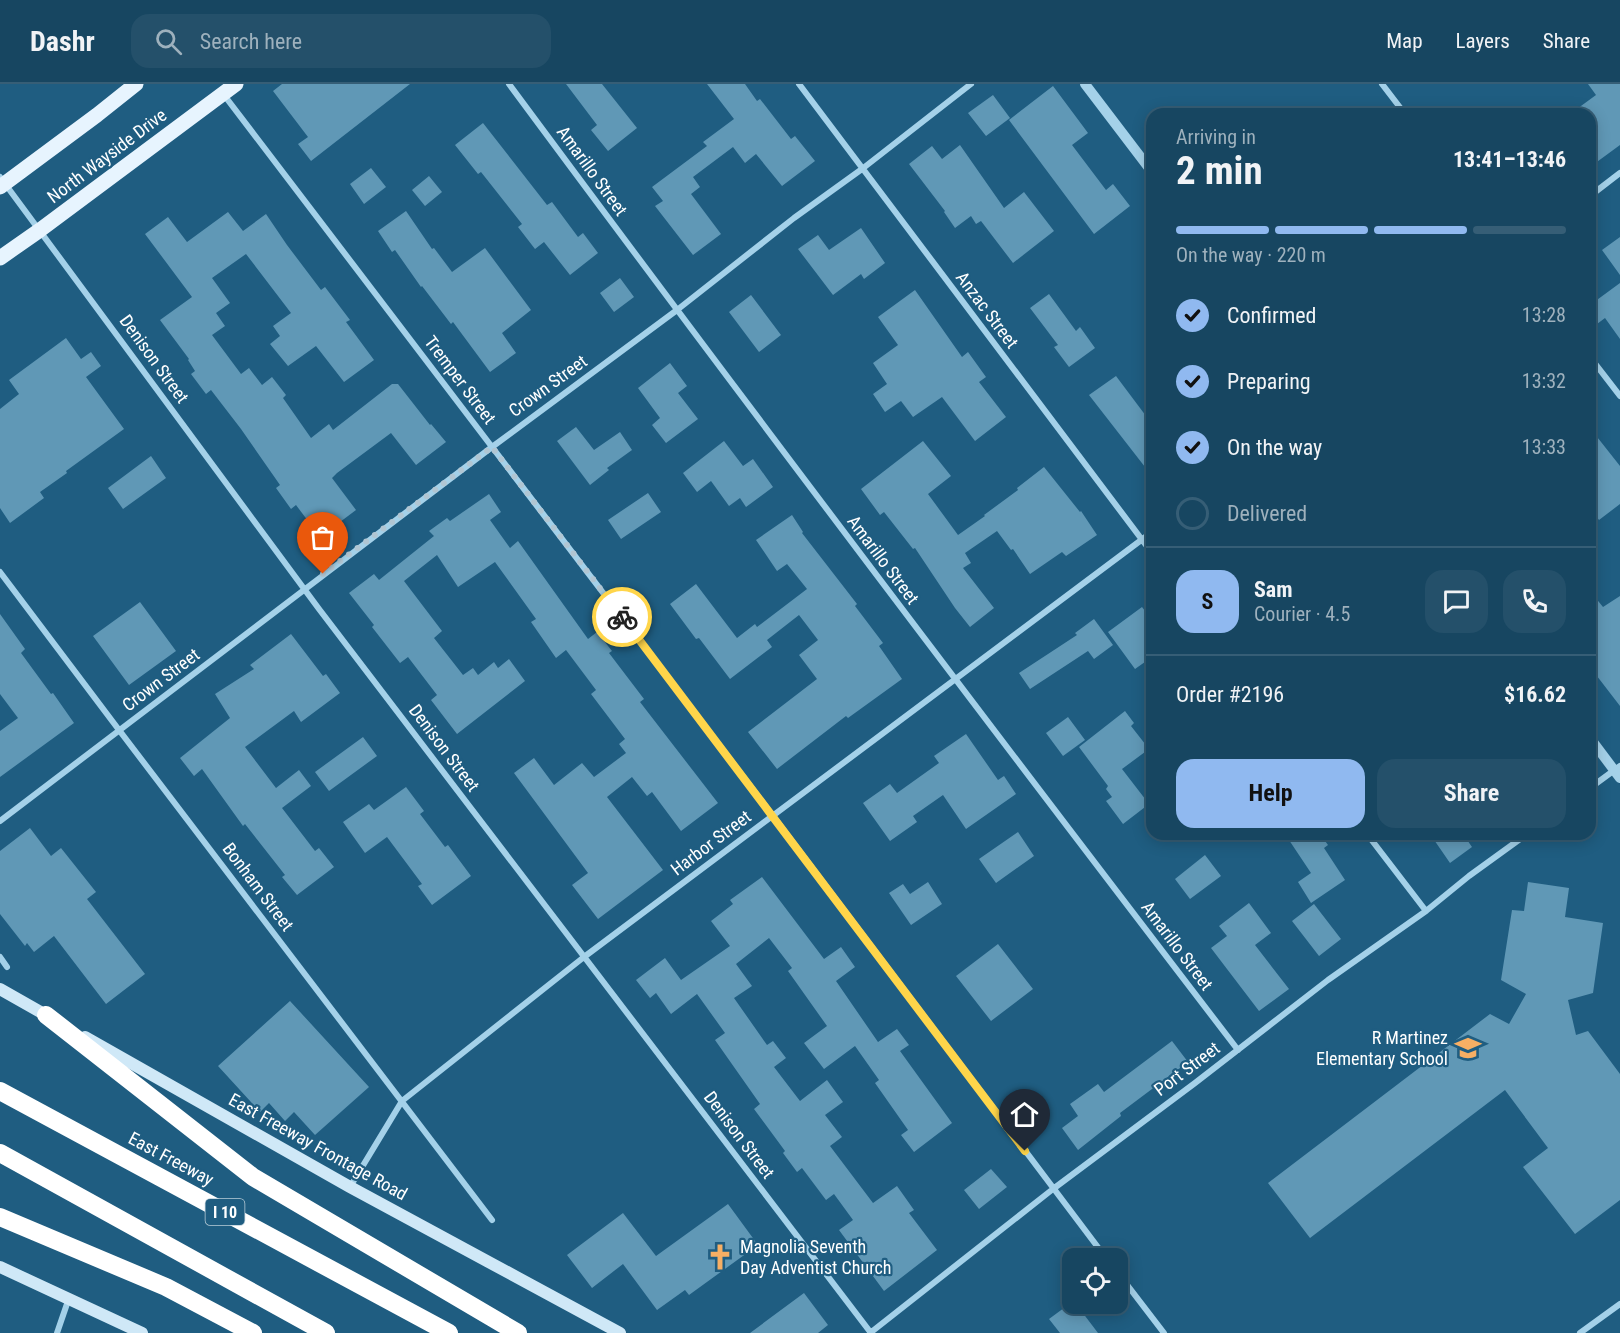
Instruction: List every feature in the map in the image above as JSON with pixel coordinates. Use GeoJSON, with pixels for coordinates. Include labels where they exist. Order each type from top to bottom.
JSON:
{"type":"FeatureCollection","features":[{"type":"Feature","properties":{"kind":"highway"},"geometry":{"type":"LineString","coordinates":[[46,1015],[253,1177],[518,1333]]}},
{"type":"Feature","properties":{"kind":"highway","name":"East Freeway"},"geometry":{"type":"LineString","coordinates":[[0,1091],[449,1333]]}},
{"type":"Feature","properties":{"kind":"highway"},"geometry":{"type":"LineString","coordinates":[[0,1153],[326,1333]]}},
{"type":"Feature","properties":{"kind":"highway"},"geometry":{"type":"LineString","coordinates":[[0,1217],[166,1287],[253,1333]]}},
{"type":"Feature","properties":{"kind":"main road"},"geometry":{"type":"LineString","coordinates":[[2,183],[136,84]]}},
{"type":"Feature","properties":{"kind":"main road","name":"North Wayside Drive"},"geometry":{"type":"LineString","coordinates":[[0,258],[230,89]]}},
{"type":"Feature","properties":{"kind":"main road","name":"East Freeway Frontage Road"},"geometry":{"type":"LineString","coordinates":[[0,989],[350,1187],[620,1333]]}},
{"type":"Feature","properties":{"kind":"main road"},"geometry":{"type":"LineString","coordinates":[[0,1267],[142,1333]]}},
{"type":"Feature","properties":{"kind":"street","name":"Amarillo Street"},"geometry":{"type":"LineString","coordinates":[[509,84],[954,679],[1238,1050]]}},
{"type":"Feature","properties":{"kind":"street","name":"Anzac Street"},"geometry":{"type":"LineString","coordinates":[[798,84],[1146,545]]}},
{"type":"Feature","properties":{"kind":"street","name":"Crown Street"},"geometry":{"type":"LineString","coordinates":[[0,821],[492,447],[677,310],[971,84]]}},
{"type":"Feature","properties":{"kind":"street"},"geometry":{"type":"LineString","coordinates":[[1085,84],[1146,164]]}},
{"type":"Feature","properties":{"kind":"street"},"geometry":{"type":"LineString","coordinates":[[1382,84],[1400,108]]}},
{"type":"Feature","properties":{"kind":"street","name":"Tremper Street"},"geometry":{"type":"LineString","coordinates":[[230,89],[492,447],[1098,1248]]}},
{"type":"Feature","properties":{"kind":"street"},"geometry":{"type":"LineString","coordinates":[[1596,191],[1620,173]]}},
{"type":"Feature","properties":{"kind":"street","name":"Denison Street"},"geometry":{"type":"LineString","coordinates":[[2,183],[40,230],[304,589],[870,1333]]}},
{"type":"Feature","properties":{"kind":"street"},"geometry":{"type":"LineString","coordinates":[[1596,365],[1620,396]]}},
{"type":"Feature","properties":{"kind":"street","name":"Harbor Street"},"geometry":{"type":"LineString","coordinates":[[350,1187],[402,1101],[584,957],[1146,537]]}},
{"type":"Feature","properties":{"kind":"street","name":"Bonham Street"},"geometry":{"type":"LineString","coordinates":[[0,572],[492,1220]]}},
{"type":"Feature","properties":{"kind":"street"},"geometry":{"type":"LineString","coordinates":[[1596,745],[1618,771],[1596,784]]}},
{"type":"Feature","properties":{"kind":"street"},"geometry":{"type":"LineString","coordinates":[[1372,840],[1426,911]]}},
{"type":"Feature","properties":{"kind":"street","name":"Port Street"},"geometry":{"type":"LineString","coordinates":[[870,1333],[1053,1189],[1328,980],[1426,911],[1519,840]]}},
{"type":"Feature","properties":{"kind":"street"},"geometry":{"type":"LineString","coordinates":[[0,957],[8,968]]}},
{"type":"Feature","properties":{"kind":"street"},"geometry":{"type":"LineString","coordinates":[[1128,1286],[1164,1333]]}},
{"type":"Feature","properties":{"kind":"street"},"geometry":{"type":"LineString","coordinates":[[57,1333],[69,1298]]}},
{"type":"Feature","properties":{"kind":"street"},"geometry":{"type":"LineString","coordinates":[[1580,1333],[1620,1304]]}},
{"type":"Feature","properties":{"kind":"building"},"geometry":{"type":"Polygon","coordinates":[[[282,84],[410,84],[311,161],[298,144],[308,137],[273,91],[282,84]]]}},
{"type":"Feature","properties":{"kind":"building"},"geometry":{"type":"Polygon","coordinates":[[[566,84],[602,84],[637,128],[608,151],[591,130],[597,125],[566,84]]]}},
{"type":"Feature","properties":{"kind":"building"},"geometry":{"type":"Polygon","coordinates":[[[707,84],[745,84],[757,101],[760,99],[791,139],[795,136],[815,161],[782,186],[756,154],[745,163],[733,147],[693,177],[700,187],[691,194],[721,234],[693,255],[655,206],[663,201],[652,187],[707,146],[703,142],[734,119],[707,84]]]}},
{"type":"Feature","properties":{"kind":"building"},"geometry":{"type":"Polygon","coordinates":[[[1588,84],[1620,84],[1620,145],[1596,163],[1596,108],[1578,108],[1596,95],[1588,84]]]}},
{"type":"Feature","properties":{"kind":"building"},"geometry":{"type":"Polygon","coordinates":[[[1053,86],[1088,133],[1072,145],[1106,190],[1113,184],[1130,206],[1094,234],[1009,120],[1053,86]]]}},
{"type":"Feature","properties":{"kind":"building"},"geometry":{"type":"Polygon","coordinates":[[[993,95],[1010,118],[986,136],[968,113],[993,95]]]}},
{"type":"Feature","properties":{"kind":"building"},"geometry":{"type":"Polygon","coordinates":[[[483,123],[547,205],[552,202],[578,237],[583,233],[598,253],[570,275],[544,242],[535,249],[518,227],[522,224],[481,172],[478,174],[455,145],[483,123]]]}},
{"type":"Feature","properties":{"kind":"building"},"geometry":{"type":"Polygon","coordinates":[[[960,145],[1004,208],[1024,192],[1054,231],[1013,263],[981,221],[976,224],[971,216],[955,228],[945,211],[909,164],[932,146],[942,159],[960,145]]]}},
{"type":"Feature","properties":{"kind":"building"},"geometry":{"type":"Polygon","coordinates":[[[371,168],[386,187],[364,204],[350,184],[371,168]]]}},
{"type":"Feature","properties":{"kind":"building"},"geometry":{"type":"Polygon","coordinates":[[[429,176],[442,192],[425,206],[412,190],[429,176]]]}},
{"type":"Feature","properties":{"kind":"building"},"geometry":{"type":"Polygon","coordinates":[[[406,211],[432,249],[434,248],[452,272],[485,248],[531,310],[502,333],[516,353],[490,372],[453,322],[451,324],[395,250],[392,252],[378,231],[406,211]]]}},
{"type":"Feature","properties":{"kind":"building"},"geometry":{"type":"Polygon","coordinates":[[[228,212],[243,231],[266,214],[321,290],[325,287],[350,320],[346,322],[374,360],[344,382],[316,346],[288,366],[270,344],[280,336],[273,326],[291,313],[246,254],[212,278],[230,303],[216,313],[225,326],[212,335],[241,374],[249,368],[262,385],[272,377],[286,395],[283,398],[311,438],[329,424],[333,430],[392,384],[398,384],[446,442],[416,465],[391,433],[337,473],[332,478],[356,510],[320,537],[296,505],[291,509],[276,488],[280,485],[211,390],[206,394],[191,374],[195,371],[189,359],[160,320],[192,297],[145,234],[168,217],[187,242],[228,212]]]}},
{"type":"Feature","properties":{"kind":"building"},"geometry":{"type":"Polygon","coordinates":[[[861,228],[885,263],[864,279],[861,274],[833,295],[798,249],[818,235],[829,250],[861,228]]]}},
{"type":"Feature","properties":{"kind":"building"},"geometry":{"type":"Polygon","coordinates":[[[1620,237],[1620,275],[1602,250],[1620,237]]]}},
{"type":"Feature","properties":{"kind":"building"},"geometry":{"type":"Polygon","coordinates":[[[620,278],[634,297],[614,312],[600,293],[620,278]]]}},
{"type":"Feature","properties":{"kind":"building"},"geometry":{"type":"Polygon","coordinates":[[[1620,283],[1620,339],[1605,318],[1596,323],[1596,301],[1620,283]]]}},
{"type":"Feature","properties":{"kind":"building"},"geometry":{"type":"Polygon","coordinates":[[[915,290],[962,357],[968,352],[986,377],[979,382],[1006,417],[975,441],[942,397],[913,417],[901,401],[885,412],[873,394],[887,384],[873,363],[898,345],[878,317],[915,290]]]}},
{"type":"Feature","properties":{"kind":"building"},"geometry":{"type":"Polygon","coordinates":[[[1049,294],[1076,331],[1080,327],[1095,348],[1069,367],[1054,347],[1058,345],[1030,308],[1049,294]]]}},
{"type":"Feature","properties":{"kind":"building"},"geometry":{"type":"Polygon","coordinates":[[[751,295],[781,335],[759,352],[729,312],[751,295]]]}},
{"type":"Feature","properties":{"kind":"building"},"geometry":{"type":"Polygon","coordinates":[[[66,338],[81,359],[91,352],[101,366],[86,377],[124,429],[40,492],[44,498],[10,523],[0,508],[0,409],[19,394],[9,380],[66,338]]]}},
{"type":"Feature","properties":{"kind":"building"},"geometry":{"type":"Polygon","coordinates":[[[670,363],[687,386],[678,393],[698,419],[666,443],[652,425],[660,418],[638,388],[670,363]]]}},
{"type":"Feature","properties":{"kind":"building"},"geometry":{"type":"Polygon","coordinates":[[[1116,376],[1146,416],[1146,468],[1089,395],[1116,376]]]}},
{"type":"Feature","properties":{"kind":"building"},"geometry":{"type":"Polygon","coordinates":[[[576,427],[594,450],[620,432],[632,450],[607,468],[609,470],[590,485],[557,441],[576,427]]]}},
{"type":"Feature","properties":{"kind":"building"},"geometry":{"type":"Polygon","coordinates":[[[1596,436],[1620,466],[1620,504],[1599,520],[1596,516],[1596,436]]]}},
{"type":"Feature","properties":{"kind":"building"},"geometry":{"type":"Polygon","coordinates":[[[724,441],[743,466],[753,459],[773,487],[746,507],[740,498],[729,506],[711,481],[697,492],[683,473],[724,441]]]}},
{"type":"Feature","properties":{"kind":"building"},"geometry":{"type":"Polygon","coordinates":[[[923,441],[951,476],[928,494],[958,535],[1018,490],[1017,488],[1044,467],[1081,511],[1097,535],[1066,556],[1062,552],[1030,574],[997,531],[965,553],[971,563],[963,568],[994,608],[970,627],[915,548],[913,549],[884,512],[880,515],[861,489],[923,441]]]}},
{"type":"Feature","properties":{"kind":"building"},"geometry":{"type":"Polygon","coordinates":[[[151,456],[166,478],[123,509],[108,488],[151,456]]]}},
{"type":"Feature","properties":{"kind":"building"},"geometry":{"type":"Polygon","coordinates":[[[648,493],[661,512],[621,539],[608,520],[648,493]]]}},
{"type":"Feature","properties":{"kind":"building"},"geometry":{"type":"Polygon","coordinates":[[[489,494],[501,512],[490,520],[510,548],[518,541],[588,639],[597,632],[612,651],[609,653],[644,699],[640,702],[718,803],[681,831],[652,792],[647,796],[632,777],[607,797],[663,870],[598,919],[572,885],[588,873],[514,773],[534,758],[554,785],[582,763],[594,777],[626,753],[619,744],[625,739],[591,694],[596,690],[566,650],[556,658],[531,622],[536,619],[495,562],[458,587],[437,555],[404,581],[442,631],[434,638],[463,675],[473,668],[478,675],[494,662],[498,668],[509,659],[525,681],[457,734],[431,700],[437,695],[408,657],[400,663],[349,593],[374,574],[379,580],[434,536],[429,531],[447,518],[450,521],[489,494]]]}},
{"type":"Feature","properties":{"kind":"building"},"geometry":{"type":"Polygon","coordinates":[[[792,515],[802,533],[857,604],[855,606],[883,643],[879,646],[902,679],[848,718],[846,716],[777,769],[748,732],[817,679],[799,655],[818,640],[799,615],[767,640],[772,647],[730,679],[670,604],[696,584],[737,638],[755,624],[757,627],[807,589],[787,564],[777,571],[756,540],[792,515]]]}},
{"type":"Feature","properties":{"kind":"building"},"geometry":{"type":"Polygon","coordinates":[[[1620,596],[1620,706],[1596,675],[1596,598],[1603,607],[1620,596]]]}},
{"type":"Feature","properties":{"kind":"building"},"geometry":{"type":"Polygon","coordinates":[[[140,602],[176,651],[129,685],[93,636],[140,602]]]}},
{"type":"Feature","properties":{"kind":"building"},"geometry":{"type":"Polygon","coordinates":[[[1142,607],[1146,612],[1146,661],[1135,669],[1108,632],[1142,607]]]}},
{"type":"Feature","properties":{"kind":"building"},"geometry":{"type":"Polygon","coordinates":[[[0,614],[25,649],[21,653],[74,723],[0,777],[0,731],[18,718],[0,694],[0,614]]]}},
{"type":"Feature","properties":{"kind":"building"},"geometry":{"type":"Polygon","coordinates":[[[1094,619],[1113,645],[1094,659],[1088,651],[1030,689],[1019,673],[1077,635],[1075,633],[1094,619]]]}},
{"type":"Feature","properties":{"kind":"building"},"geometry":{"type":"Polygon","coordinates":[[[291,634],[323,676],[326,674],[340,693],[301,722],[294,711],[245,747],[276,788],[299,770],[311,786],[282,808],[315,851],[319,848],[334,867],[297,895],[282,877],[285,875],[245,824],[243,826],[202,769],[194,776],[180,758],[230,718],[215,694],[254,669],[250,665],[291,634]]]}},
{"type":"Feature","properties":{"kind":"building"},"geometry":{"type":"Polygon","coordinates":[[[1125,711],[1134,723],[1131,726],[1146,745],[1146,751],[1122,769],[1146,800],[1146,806],[1123,824],[1106,801],[1112,797],[1106,789],[1108,786],[1079,747],[1125,711]]]}},
{"type":"Feature","properties":{"kind":"building"},"geometry":{"type":"Polygon","coordinates":[[[1068,717],[1085,740],[1063,756],[1046,733],[1068,717]]]}},
{"type":"Feature","properties":{"kind":"building"},"geometry":{"type":"Polygon","coordinates":[[[966,734],[998,780],[1004,776],[1016,794],[966,829],[943,795],[913,816],[917,822],[890,841],[863,803],[890,784],[897,793],[939,763],[934,756],[966,734]]]}},
{"type":"Feature","properties":{"kind":"building"},"geometry":{"type":"Polygon","coordinates":[[[363,737],[377,756],[329,791],[315,772],[363,737]]]}},
{"type":"Feature","properties":{"kind":"building"},"geometry":{"type":"Polygon","coordinates":[[[406,787],[424,811],[420,814],[445,847],[448,845],[471,876],[432,905],[418,886],[422,884],[387,837],[365,853],[343,822],[369,804],[374,810],[406,787]]]}},
{"type":"Feature","properties":{"kind":"building"},"geometry":{"type":"Polygon","coordinates":[[[30,828],[51,856],[61,848],[96,892],[87,899],[145,974],[106,1004],[54,936],[34,952],[27,943],[25,946],[0,914],[0,851],[30,828]]]}},
{"type":"Feature","properties":{"kind":"building"},"geometry":{"type":"Polygon","coordinates":[[[1018,832],[1034,856],[996,883],[979,859],[1018,832]]]}},
{"type":"Feature","properties":{"kind":"building"},"geometry":{"type":"Polygon","coordinates":[[[1289,840],[1324,840],[1328,845],[1324,848],[1345,880],[1311,903],[1298,882],[1311,873],[1289,840]]]}},
{"type":"Feature","properties":{"kind":"building"},"geometry":{"type":"Polygon","coordinates":[[[1434,840],[1467,840],[1472,847],[1450,863],[1434,840]]]}},
{"type":"Feature","properties":{"kind":"building"},"geometry":{"type":"Polygon","coordinates":[[[1205,855],[1221,876],[1190,899],[1175,879],[1205,855]]]}},
{"type":"Feature","properties":{"kind":"building"},"geometry":{"type":"Polygon","coordinates":[[[762,877],[824,959],[841,947],[855,967],[836,981],[878,1042],[897,1029],[909,1045],[900,1051],[952,1123],[914,1152],[901,1135],[908,1130],[875,1083],[879,1080],[855,1046],[824,1069],[804,1043],[827,1026],[788,971],[792,968],[769,938],[736,964],[752,986],[734,998],[767,1045],[773,1041],[786,1058],[774,1067],[800,1101],[827,1080],[843,1102],[825,1115],[842,1137],[830,1146],[873,1203],[897,1186],[914,1210],[909,1213],[937,1250],[884,1291],[839,1230],[853,1220],[834,1194],[826,1200],[802,1168],[797,1172],[783,1153],[785,1151],[754,1109],[760,1104],[715,1040],[725,1033],[697,994],[671,1014],[656,993],[650,998],[636,980],[665,958],[681,980],[730,946],[711,921],[733,904],[730,900],[762,877]]]}},
{"type":"Feature","properties":{"kind":"building"},"geometry":{"type":"Polygon","coordinates":[[[928,882],[942,904],[911,925],[889,893],[903,884],[910,894],[928,882]]]}},
{"type":"Feature","properties":{"kind":"building"},"geometry":{"type":"Polygon","coordinates":[[[1528,882],[1569,888],[1565,917],[1603,923],[1593,993],[1568,1000],[1576,1035],[1588,1031],[1620,1074],[1620,1200],[1575,1234],[1523,1167],[1548,1148],[1505,1090],[1310,1238],[1268,1183],[1490,1014],[1509,1024],[1526,994],[1501,980],[1512,910],[1524,911],[1528,882]]]}},
{"type":"Feature","properties":{"kind":"building"},"geometry":{"type":"Polygon","coordinates":[[[1249,903],[1271,933],[1255,945],[1289,989],[1259,1011],[1211,948],[1227,936],[1219,926],[1249,903]]]}},
{"type":"Feature","properties":{"kind":"building"},"geometry":{"type":"Polygon","coordinates":[[[1314,904],[1341,939],[1319,956],[1292,921],[1314,904]]]}},
{"type":"Feature","properties":{"kind":"building"},"geometry":{"type":"Polygon","coordinates":[[[998,944],[1033,989],[991,1021],[956,976],[998,944]]]}},
{"type":"Feature","properties":{"kind":"building"},"geometry":{"type":"Polygon","coordinates":[[[290,1001],[369,1087],[315,1135],[294,1112],[285,1121],[269,1103],[260,1112],[218,1066],[290,1001]]]}},
{"type":"Feature","properties":{"kind":"building"},"geometry":{"type":"Polygon","coordinates":[[[1172,1041],[1188,1062],[1120,1113],[1121,1116],[1078,1150],[1062,1128],[1078,1116],[1070,1104],[1098,1084],[1104,1092],[1172,1041]]]}},
{"type":"Feature","properties":{"kind":"building"},"geometry":{"type":"Polygon","coordinates":[[[991,1169],[1007,1187],[979,1209],[964,1190],[991,1169]]]}},
{"type":"Feature","properties":{"kind":"building"},"geometry":{"type":"Polygon","coordinates":[[[728,1204],[758,1245],[689,1295],[685,1290],[657,1310],[623,1264],[592,1288],[567,1255],[623,1213],[656,1256],[728,1204]]]}},
{"type":"Feature","properties":{"kind":"building"},"geometry":{"type":"Polygon","coordinates":[[[804,1293],[828,1325],[818,1333],[750,1333],[804,1293]]]}},
{"type":"Feature","properties":{"kind":"building"},"geometry":{"type":"Polygon","coordinates":[[[1062,1309],[1062,1314],[1084,1314],[1098,1333],[1060,1333],[1049,1319],[1062,1309]]]}},
{"type":"Feature","properties":{"kind":"way so far"},"geometry":{"type":"LineString","coordinates":[[323,574],[492,447],[622,617]]}},
{"type":"Feature","properties":{"kind":"place","name":"R Martinez Elementary School"},"geometry":{"type":"Point","coordinates":[1468,1048]}},
{"type":"Feature","properties":{"kind":"place","name":"Magnolia Seventh Day Adventist Church"},"geometry":{"type":"Point","coordinates":[720,1257]}},
{"type":"Feature","properties":{"kind":"route"},"geometry":{"type":"LineString","coordinates":[[622,617],[1025,1151]]}}]}
